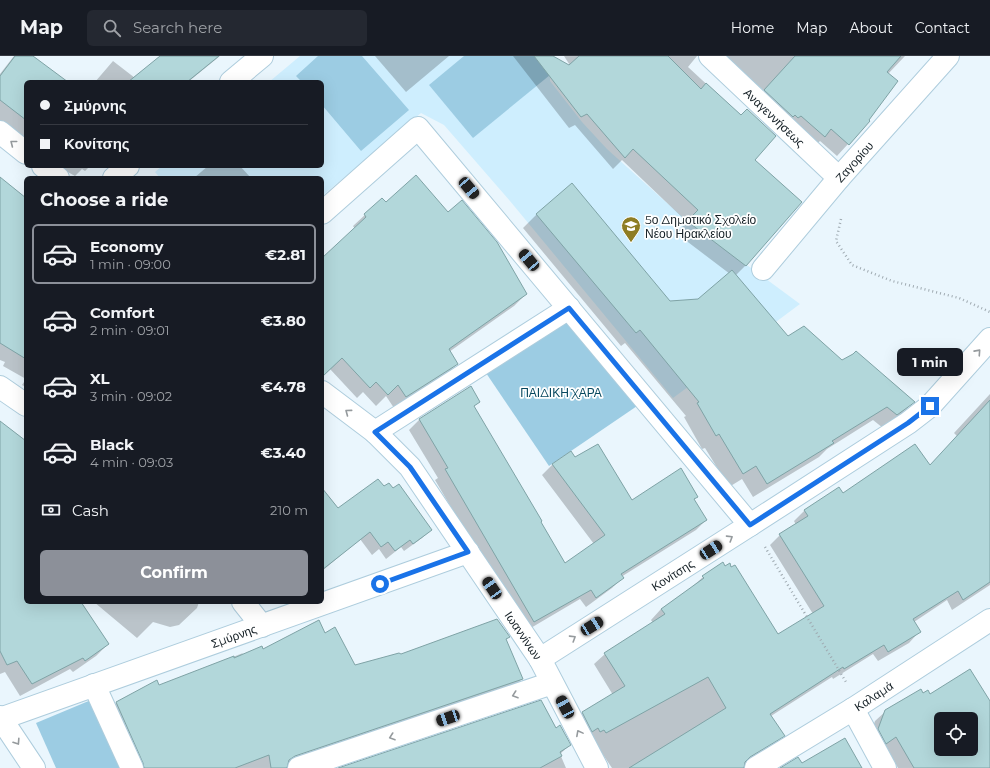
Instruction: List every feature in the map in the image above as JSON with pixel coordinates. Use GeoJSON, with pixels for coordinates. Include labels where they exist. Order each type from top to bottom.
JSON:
{"type":"FeatureCollection","features":[{"type":"Feature","properties":{"kind":"street"},"geometry":{"type":"LineString","coordinates":[[232,80],[262,56]]}},
{"type":"Feature","properties":{"kind":"street","name":"Αναγεννήσεως"},"geometry":{"type":"LineString","coordinates":[[710,56],[839,178]]}},
{"type":"Feature","properties":{"kind":"street","name":"Ζαγορίου"},"geometry":{"type":"LineString","coordinates":[[763,269],[839,178],[948,56]]}},
{"type":"Feature","properties":{"kind":"street"},"geometry":{"type":"LineString","coordinates":[[324,211],[418,128],[750,525]]}},
{"type":"Feature","properties":{"kind":"street"},"geometry":{"type":"LineString","coordinates":[[0,132],[24,151]]}},
{"type":"Feature","properties":{"kind":"street"},"geometry":{"type":"LineString","coordinates":[[46,168],[56,176]]}},
{"type":"Feature","properties":{"kind":"street"},"geometry":{"type":"LineString","coordinates":[[116,176],[126,168]]}},
{"type":"Feature","properties":{"kind":"street"},"geometry":{"type":"LineString","coordinates":[[375,432],[569,308]]}},
{"type":"Feature","properties":{"kind":"street","name":"Κονίτσης"},"geometry":{"type":"LineString","coordinates":[[540,659],[908,423],[930,406],[990,339]]}},
{"type":"Feature","properties":{"kind":"street"},"geometry":{"type":"LineString","coordinates":[[0,386],[24,404]]}},
{"type":"Feature","properties":{"kind":"street","name":"Ιωαννίνων"},"geometry":{"type":"LineString","coordinates":[[324,394],[375,432],[410,467],[540,659],[597,768]]}},
{"type":"Feature","properties":{"kind":"street","name":"Σμύρνης"},"geometry":{"type":"LineString","coordinates":[[324,604],[468,552]]}},
{"type":"Feature","properties":{"kind":"street"},"geometry":{"type":"LineString","coordinates":[[245,604],[262,626]]}},
{"type":"Feature","properties":{"kind":"street","name":"Σμύρνης"},"geometry":{"type":"LineString","coordinates":[[0,718],[323,604]]}},
{"type":"Feature","properties":{"kind":"street","name":"Καλαμά"},"geometry":{"type":"LineString","coordinates":[[756,768],[856,707],[990,620]]}},
{"type":"Feature","properties":{"kind":"street"},"geometry":{"type":"LineString","coordinates":[[299,768],[552,683]]}},
{"type":"Feature","properties":{"kind":"street"},"geometry":{"type":"LineString","coordinates":[[94,685],[132,768]]}},
{"type":"Feature","properties":{"kind":"street"},"geometry":{"type":"LineString","coordinates":[[856,707],[885,768]]}},
{"type":"Feature","properties":{"kind":"street"},"geometry":{"type":"LineString","coordinates":[[0,718],[34,768]]}},
{"type":"Feature","properties":{"kind":"path"},"geometry":{"type":"LineString","coordinates":[[839,178],[843,208],[836,241],[852,265],[892,281],[959,298],[990,312]]}},
{"type":"Feature","properties":{"kind":"path"},"geometry":{"type":"LineString","coordinates":[[750,525],[856,707]]}},
{"type":"Feature","properties":{"kind":"shaded area","name":"5ο Δημοτικό Σχολείο Νέου Ηρακλείου"},"geometry":{"type":"Polygon","coordinates":[[[300,56],[550,56],[550,81],[582,122],[607,149],[687,221],[800,304],[673,398],[510,201],[444,125],[421,113],[324,194],[324,176],[158,176],[155,172],[160,168],[324,168],[324,80],[271,80],[300,56]]]}},
{"type":"Feature","properties":{"kind":"green space"},"geometry":{"type":"Polygon","coordinates":[[[318,56],[362,56],[409,110],[361,151],[324,107],[324,80],[300,80],[296,76],[318,56]]]}},
{"type":"Feature","properties":{"kind":"green space"},"geometry":{"type":"Polygon","coordinates":[[[464,56],[534,56],[550,75],[473,138],[429,85],[464,56]]]}},
{"type":"Feature","properties":{"kind":"green space","name":"ΠΑΙΔΙΚΗ ΧΑΡΑ"},"geometry":{"type":"Polygon","coordinates":[[[566,316],[640,404],[549,466],[484,370],[566,316]]]}},
{"type":"Feature","properties":{"kind":"green space"},"geometry":{"type":"Polygon","coordinates":[[[91,700],[121,768],[56,768],[36,723],[91,700]]]}},
{"type":"Feature","properties":{"kind":"building"},"geometry":{"type":"Polygon","coordinates":[[[15,56],[33,56],[65,80],[24,80],[24,118],[0,100],[0,76],[15,56]]]}},
{"type":"Feature","properties":{"kind":"building"},"geometry":{"type":"Polygon","coordinates":[[[160,56],[219,56],[189,80],[130,80],[160,56]]]}},
{"type":"Feature","properties":{"kind":"building"},"geometry":{"type":"Polygon","coordinates":[[[534,56],[553,56],[569,65],[579,56],[668,56],[701,89],[706,83],[741,115],[747,109],[776,136],[755,160],[802,202],[746,266],[687,221],[698,210],[633,149],[625,158],[587,114],[581,117],[534,56]]]}},
{"type":"Feature","properties":{"kind":"building"},"geometry":{"type":"Polygon","coordinates":[[[795,56],[901,56],[887,72],[898,81],[869,120],[870,121],[849,145],[831,129],[825,137],[801,116],[798,118],[795,115],[793,117],[764,90],[795,56]]]}},
{"type":"Feature","properties":{"kind":"building"},"geometry":{"type":"Polygon","coordinates":[[[416,175],[448,212],[462,200],[497,242],[527,294],[449,349],[458,364],[406,397],[398,385],[388,395],[376,382],[370,388],[342,358],[324,375],[324,256],[366,217],[364,214],[382,198],[386,202],[416,175]]]}},
{"type":"Feature","properties":{"kind":"building"},"geometry":{"type":"Polygon","coordinates":[[[0,177],[24,196],[24,358],[0,343],[0,177]]]}},
{"type":"Feature","properties":{"kind":"building"},"geometry":{"type":"Polygon","coordinates":[[[572,183],[670,301],[698,299],[732,270],[788,336],[804,326],[842,360],[856,351],[915,402],[897,415],[887,407],[832,441],[834,443],[767,484],[756,466],[743,474],[719,434],[716,436],[697,403],[699,402],[640,330],[636,333],[536,214],[572,183]]]}},
{"type":"Feature","properties":{"kind":"building"},"geometry":{"type":"Polygon","coordinates":[[[471,386],[480,402],[474,406],[565,563],[605,535],[552,464],[571,451],[575,457],[598,444],[632,500],[681,468],[698,497],[694,499],[707,520],[621,574],[624,578],[596,598],[591,590],[534,622],[445,469],[448,468],[419,419],[471,386]]]}},
{"type":"Feature","properties":{"kind":"building"},"geometry":{"type":"Polygon","coordinates":[[[990,400],[990,582],[963,600],[958,591],[913,619],[921,632],[888,652],[884,645],[844,669],[843,667],[770,714],[785,736],[750,757],[745,762],[744,768],[629,768],[726,708],[708,677],[606,733],[604,730],[600,732],[598,728],[592,732],[582,712],[625,686],[604,653],[665,614],[661,609],[704,578],[702,576],[723,562],[725,566],[730,563],[731,567],[735,565],[778,634],[824,606],[779,534],[808,516],[804,510],[839,487],[843,493],[915,444],[930,465],[990,400]]]}},
{"type":"Feature","properties":{"kind":"building"},"geometry":{"type":"Polygon","coordinates":[[[0,421],[24,439],[24,604],[82,604],[109,644],[85,661],[83,658],[32,684],[17,661],[7,665],[0,651],[0,421]]]}},
{"type":"Feature","properties":{"kind":"building"},"geometry":{"type":"Polygon","coordinates":[[[378,479],[384,486],[389,483],[393,488],[399,484],[432,530],[413,544],[410,540],[395,551],[388,542],[381,547],[370,532],[324,568],[324,490],[338,508],[378,479]]]}},
{"type":"Feature","properties":{"kind":"building"},"geometry":{"type":"Polygon","coordinates":[[[497,619],[510,637],[506,639],[523,679],[295,756],[289,760],[287,768],[271,768],[269,755],[235,768],[144,768],[116,702],[157,680],[159,685],[234,656],[234,658],[262,646],[263,649],[319,620],[325,633],[335,627],[355,665],[399,653],[401,654],[497,619]]]}},
{"type":"Feature","properties":{"kind":"building"},"geometry":{"type":"Polygon","coordinates":[[[970,669],[990,701],[990,768],[914,768],[896,737],[886,744],[878,729],[885,710],[921,689],[923,693],[928,690],[930,694],[970,669]]]}},
{"type":"Feature","properties":{"kind":"building"},"geometry":{"type":"Polygon","coordinates":[[[541,700],[556,728],[560,725],[571,745],[560,752],[562,756],[540,768],[338,768],[541,700]]]}},
{"type":"Feature","properties":{"kind":"building"},"geometry":{"type":"Polygon","coordinates":[[[845,738],[862,768],[780,768],[798,757],[802,763],[845,738]]]}},
{"type":"Feature","properties":{"kind":"place","name":"5ο Δημοτικό Σχολείο Νέου Ηρακλείου"},"geometry":{"type":"Point","coordinates":[631,243]}},
{"type":"Feature","properties":{"kind":"route"},"geometry":{"type":"LineString","coordinates":[[380,584],[468,552],[410,467],[375,432],[569,308],[750,525],[908,423],[930,406]]}}]}
